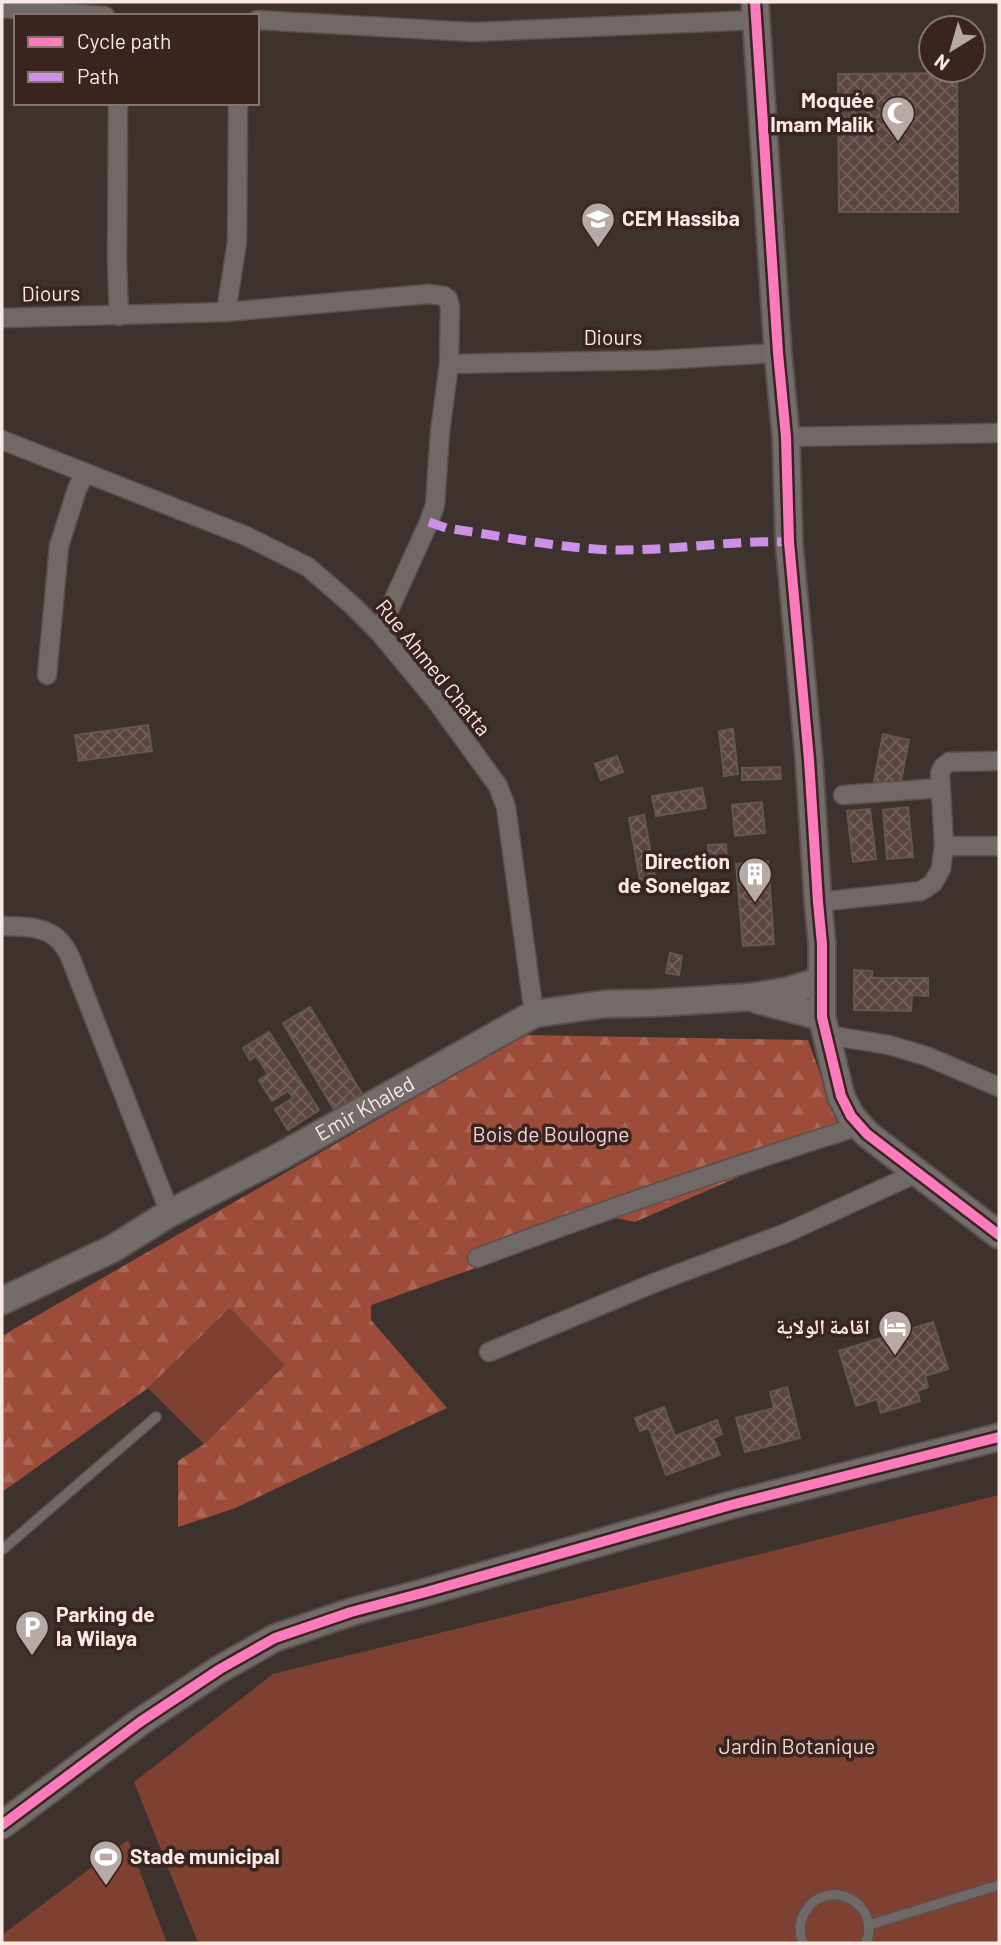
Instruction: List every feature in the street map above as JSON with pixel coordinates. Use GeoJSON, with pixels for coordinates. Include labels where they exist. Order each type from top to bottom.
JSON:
{"type":"FeatureCollection","features":[{"type":"Feature","properties":{"kind":"street"},"geometry":{"type":"LineString","coordinates":[[2,8],[79,14]]}},
{"type":"Feature","properties":{"kind":"street"},"geometry":{"type":"LineString","coordinates":[[259,20],[472,32],[756,11],[778,354],[786,437],[789,542],[822,944],[824,1026],[841,1096],[859,1126],[999,1235]]}},
{"type":"Feature","properties":{"kind":"street"},"geometry":{"type":"LineString","coordinates":[[118,105],[119,316]]}},
{"type":"Feature","properties":{"kind":"street"},"geometry":{"type":"LineString","coordinates":[[226,312],[237,242],[238,105]]}},
{"type":"Feature","properties":{"kind":"street","name":"Diours"},"geometry":{"type":"LineString","coordinates":[[2,318],[226,312],[428,295],[444,296],[448,299],[449,364],[442,412],[435,505],[379,632]]}},
{"type":"Feature","properties":{"kind":"street","name":"Diours"},"geometry":{"type":"LineString","coordinates":[[449,364],[657,360],[778,354]]}},
{"type":"Feature","properties":{"kind":"street"},"geometry":{"type":"LineString","coordinates":[[786,437],[999,433]]}},
{"type":"Feature","properties":{"kind":"street","name":"Rue Ahmed Chatta"},"geometry":{"type":"LineString","coordinates":[[2,440],[246,536],[307,567],[330,584],[379,632],[437,702],[498,786],[506,807],[534,1014]]}},
{"type":"Feature","properties":{"kind":"street"},"geometry":{"type":"LineString","coordinates":[[47,675],[59,545],[85,473]]}},
{"type":"Feature","properties":{"kind":"street"},"geometry":{"type":"LineString","coordinates":[[818,902],[922,891],[933,883],[942,869],[944,846],[940,788],[940,773],[943,767],[949,762],[999,761]]}},
{"type":"Feature","properties":{"kind":"street"},"geometry":{"type":"LineString","coordinates":[[843,795],[940,788]]}},
{"type":"Feature","properties":{"kind":"street"},"geometry":{"type":"LineString","coordinates":[[944,846],[999,846]]}},
{"type":"Feature","properties":{"kind":"street"},"geometry":{"type":"LineString","coordinates":[[2,926],[30,927],[47,932],[58,939],[69,954],[170,1213]]}},
{"type":"Feature","properties":{"kind":"street"},"geometry":{"type":"LineString","coordinates":[[750,997],[821,982]]}},
{"type":"Feature","properties":{"kind":"street"},"geometry":{"type":"LineString","coordinates":[[750,997],[824,1026],[926,1056],[999,1087]]}},
{"type":"Feature","properties":{"kind":"street","name":"Emir Khaled"},"geometry":{"type":"LineString","coordinates":[[2,1301],[112,1249],[170,1213],[279,1157],[534,1014],[604,1004],[750,997]]}},
{"type":"Feature","properties":{"kind":"street"},"geometry":{"type":"LineString","coordinates":[[477,1258],[690,1181],[859,1126]]}},
{"type":"Feature","properties":{"kind":"street"},"geometry":{"type":"LineString","coordinates":[[489,1352],[654,1283],[786,1233],[917,1173]]}},
{"type":"Feature","properties":{"kind":"street"},"geometry":{"type":"LineString","coordinates":[[3,1823],[140,1722],[275,1638],[351,1612],[731,1505],[999,1437]]}},
{"type":"Feature","properties":{"kind":"lane"},"geometry":{"type":"LineString","coordinates":[[2,1550],[156,1417]]}},
{"type":"Feature","properties":{"kind":"lane"},"geometry":{"type":"LineString","coordinates":[[869,1925],[999,1885]]}},
{"type":"Feature","properties":{"kind":"lane"},"geometry":{"type":"LineString","coordinates":[[803,1943],[800,1928],[802,1917],[808,1907],[827,1895],[850,1898],[859,1905],[869,1925],[866,1943]]}},
{"type":"Feature","properties":{"kind":"green space","name":"Bois de Boulogne"},"geometry":{"type":"Polygon","coordinates":[[[524,1035],[808,1040],[841,1132],[635,1222],[616,1218],[371,1305],[371,1320],[447,1408],[233,1509],[178,1527],[178,1461],[204,1444],[285,1365],[230,1308],[148,1388],[2,1492],[2,1336],[524,1035]]]}},
{"type":"Feature","properties":{"kind":"green space"},"geometry":{"type":"Polygon","coordinates":[[[230,1308],[286,1364],[204,1444],[148,1388],[230,1308]]]}},
{"type":"Feature","properties":{"kind":"green space","name":"Jardin Botanique"},"geometry":{"type":"Polygon","coordinates":[[[999,1495],[999,1943],[198,1943],[134,1782],[273,1674],[999,1495]]]}},
{"type":"Feature","properties":{"kind":"green space","name":"Stade municipal"},"geometry":{"type":"Polygon","coordinates":[[[128,1840],[167,1943],[2,1943],[2,1935],[128,1840]]]}},
{"type":"Feature","properties":{"kind":"building","name":"Moquée Imam Malik"},"geometry":{"type":"Polygon","coordinates":[[[917,73],[917,84],[957,84],[958,212],[839,212],[838,74],[917,73]]]}},
{"type":"Feature","properties":{"kind":"building"},"geometry":{"type":"Polygon","coordinates":[[[148,725],[152,751],[79,761],[75,735],[148,725]]]}},
{"type":"Feature","properties":{"kind":"building"},"geometry":{"type":"Polygon","coordinates":[[[733,729],[738,774],[724,776],[719,731],[733,729]]]}},
{"type":"Feature","properties":{"kind":"building"},"geometry":{"type":"Polygon","coordinates":[[[883,734],[909,740],[900,786],[874,781],[883,734]]]}},
{"type":"Feature","properties":{"kind":"building"},"geometry":{"type":"Polygon","coordinates":[[[617,756],[623,772],[601,780],[595,764],[617,756]]]}},
{"type":"Feature","properties":{"kind":"building"},"geometry":{"type":"Polygon","coordinates":[[[780,767],[781,779],[742,780],[742,768],[780,767]]]}},
{"type":"Feature","properties":{"kind":"building"},"geometry":{"type":"Polygon","coordinates":[[[702,788],[706,808],[656,816],[652,796],[702,788]]]}},
{"type":"Feature","properties":{"kind":"building"},"geometry":{"type":"Polygon","coordinates":[[[762,802],[765,833],[735,836],[732,805],[762,802]]]}},
{"type":"Feature","properties":{"kind":"building"},"geometry":{"type":"Polygon","coordinates":[[[908,807],[913,857],[887,859],[883,810],[908,807]]]}},
{"type":"Feature","properties":{"kind":"building"},"geometry":{"type":"Polygon","coordinates":[[[870,809],[876,859],[853,862],[847,811],[870,809]]]}},
{"type":"Feature","properties":{"kind":"building"},"geometry":{"type":"Polygon","coordinates":[[[644,815],[655,878],[640,881],[629,818],[644,815]]]}},
{"type":"Feature","properties":{"kind":"building"},"geometry":{"type":"Polygon","coordinates":[[[726,844],[727,861],[709,862],[708,845],[726,844]]]}},
{"type":"Feature","properties":{"kind":"building","name":"Direction de Sonelgaz"},"geometry":{"type":"Polygon","coordinates":[[[768,861],[774,944],[743,946],[736,864],[768,861]]]}},
{"type":"Feature","properties":{"kind":"building"},"geometry":{"type":"Polygon","coordinates":[[[670,953],[682,956],[679,975],[666,973],[670,953]]]}},
{"type":"Feature","properties":{"kind":"building"},"geometry":{"type":"Polygon","coordinates":[[[854,970],[872,971],[872,978],[928,978],[928,996],[912,995],[911,1011],[854,1010],[854,970]]]}},
{"type":"Feature","properties":{"kind":"building"},"geometry":{"type":"Polygon","coordinates":[[[310,1007],[362,1094],[334,1110],[283,1023],[310,1007]]]}},
{"type":"Feature","properties":{"kind":"building"},"geometry":{"type":"Polygon","coordinates":[[[269,1032],[319,1110],[288,1130],[275,1109],[293,1098],[288,1091],[272,1101],[259,1080],[268,1074],[256,1056],[250,1060],[243,1048],[269,1032]]]}},
{"type":"Feature","properties":{"kind":"building"},"geometry":{"type":"Polygon","coordinates":[[[933,1322],[948,1369],[925,1376],[928,1387],[917,1391],[920,1401],[881,1413],[877,1399],[856,1406],[839,1351],[933,1322]]]}},
{"type":"Feature","properties":{"kind":"building"},"geometry":{"type":"Polygon","coordinates":[[[787,1387],[800,1438],[745,1452],[736,1418],[774,1408],[770,1392],[787,1387]]]}},
{"type":"Feature","properties":{"kind":"building"},"geometry":{"type":"Polygon","coordinates":[[[664,1407],[675,1436],[717,1420],[722,1434],[713,1438],[720,1455],[666,1475],[649,1428],[640,1431],[635,1418],[664,1407]]]}},
{"type":"Feature","properties":{"kind":"marked path"},"geometry":{"type":"LineString","coordinates":[[429,522],[446,528],[601,549],[643,550],[747,542],[789,542]]}},
{"type":"Feature","properties":{"kind":"cycle path"},"geometry":{"type":"LineString","coordinates":[[755,2],[786,437],[789,542],[822,944],[822,1017],[841,1096],[851,1116],[867,1134],[999,1235]]}},
{"type":"Feature","properties":{"kind":"cycle path"},"geometry":{"type":"LineString","coordinates":[[2,1825],[140,1722],[220,1669],[275,1638],[351,1612],[731,1505],[999,1437]]}},
{"type":"Feature","properties":{"kind":"place","name":"Moquée Imam Malik"},"geometry":{"type":"Point","coordinates":[898,143]}},
{"type":"Feature","properties":{"kind":"place","name":"CEM Hassiba"},"geometry":{"type":"Point","coordinates":[598,249]}},
{"type":"Feature","properties":{"kind":"place","name":"Direction de Sonelgaz"},"geometry":{"type":"Point","coordinates":[755,904]}},
{"type":"Feature","properties":{"kind":"place","name":"اقامة الولاية"},"geometry":{"type":"Point","coordinates":[895,1357]}},
{"type":"Feature","properties":{"kind":"place","name":"Parking de la Wilaya"},"geometry":{"type":"Point","coordinates":[32,1657]}},
{"type":"Feature","properties":{"kind":"place","name":"Stade municipal"},"geometry":{"type":"Point","coordinates":[106,1887]}}]}
